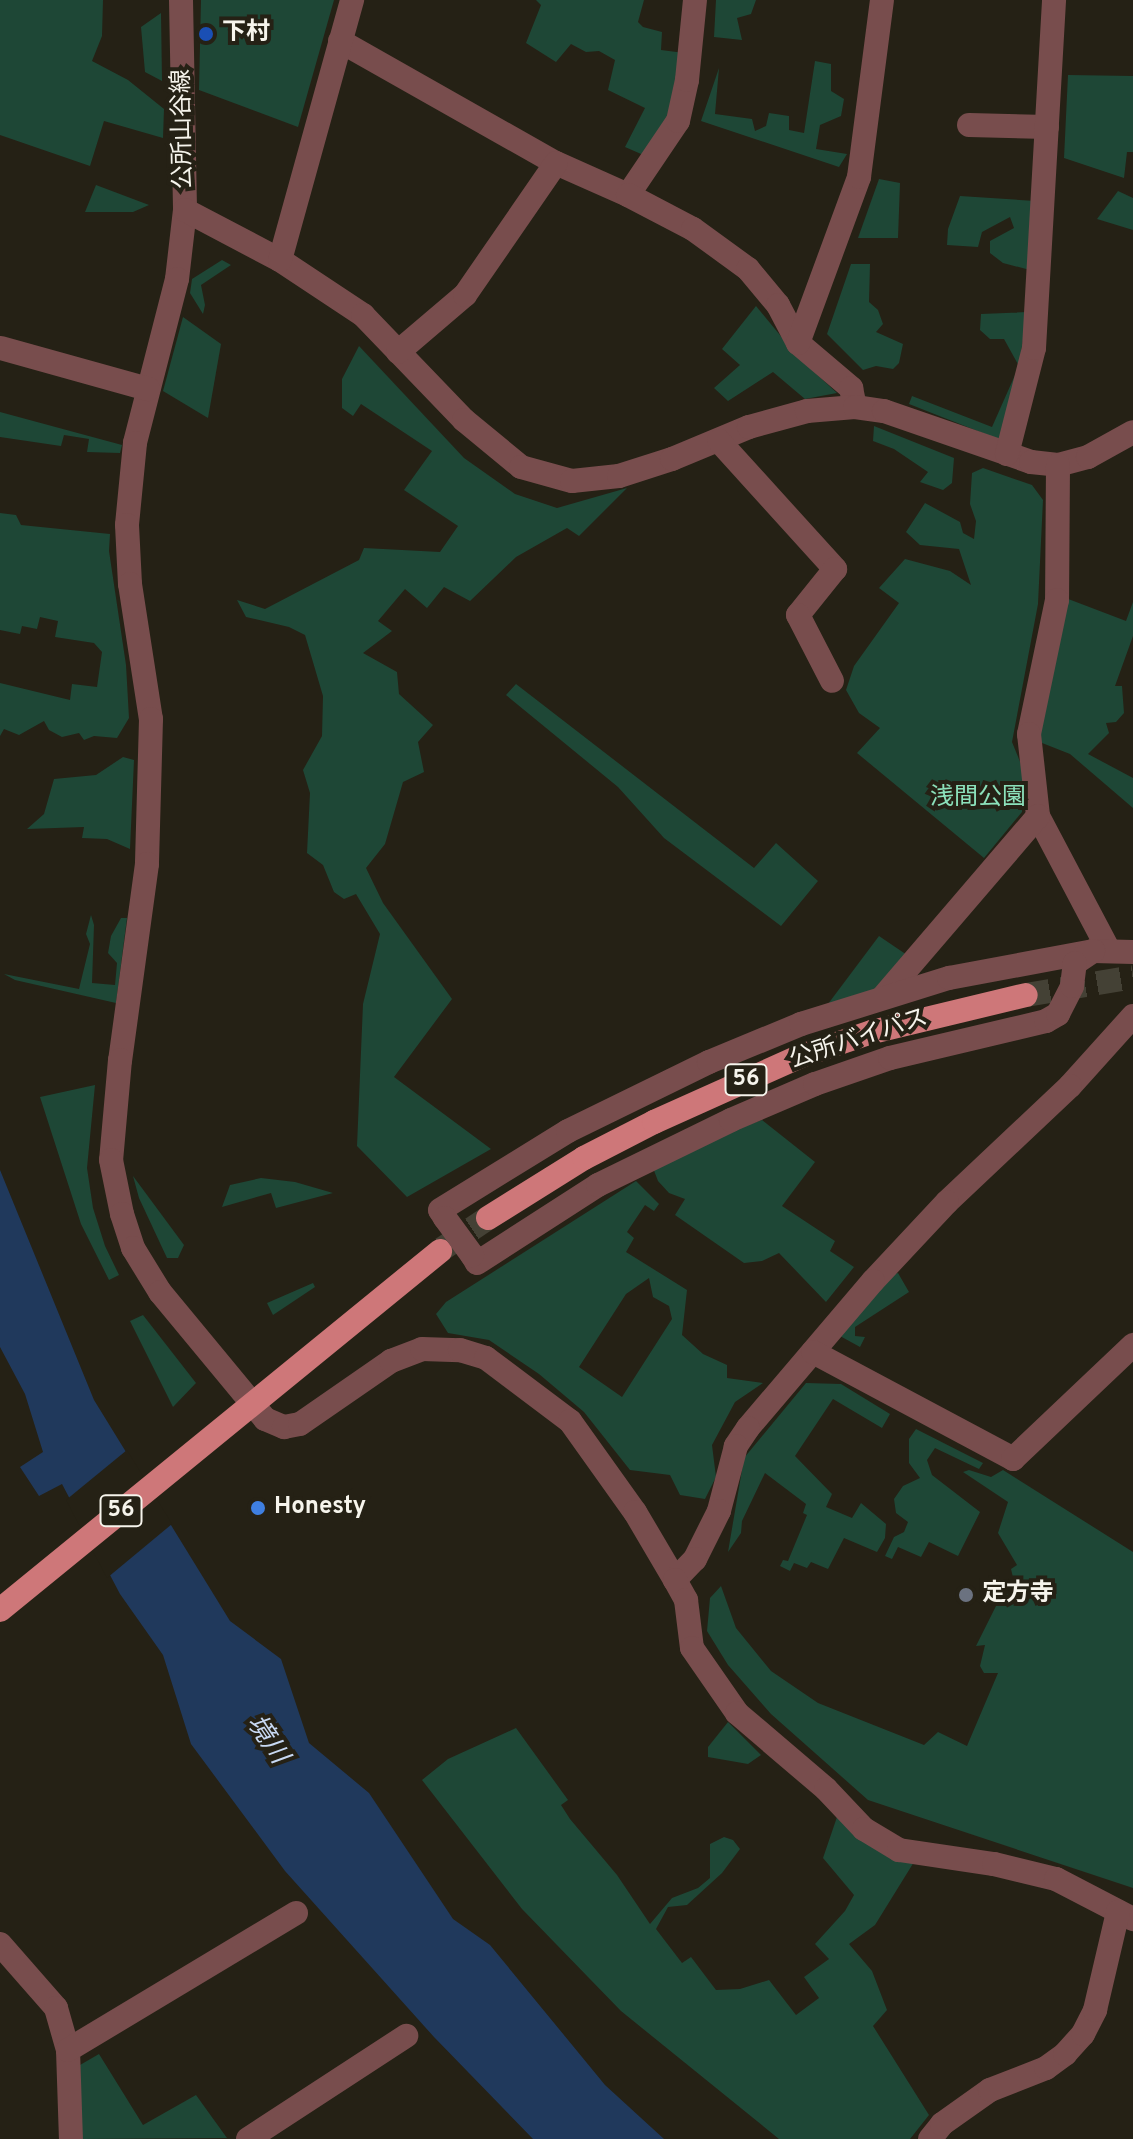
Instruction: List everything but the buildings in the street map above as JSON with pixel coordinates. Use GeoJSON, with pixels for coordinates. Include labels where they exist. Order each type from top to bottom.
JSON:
{"type":"FeatureCollection","features":[{"type":"Feature","properties":{"kind":"main road","name":"公所バイパス"},"geometry":{"type":"LineString","coordinates":[[488,1218],[584,1158],[654,1122],[801,1056],[872,1032],[1026,995]]}},
{"type":"Feature","properties":{"kind":"main road","name":"56"},"geometry":{"type":"LineString","coordinates":[[0,1610],[440,1251]]}},
{"type":"Feature","properties":{"kind":"street","name":"公所山谷線"},"geometry":{"type":"LineString","coordinates":[[181,0],[185,210],[177,279],[135,443],[127,525],[130,584],[151,719],[147,864],[120,1060],[111,1160],[122,1214],[133,1248],[160,1292],[250,1404],[275,1423],[284,1427],[300,1424],[391,1361],[422,1349],[460,1350],[486,1358],[570,1421],[635,1512],[675,1580]]}},
{"type":"Feature","properties":{"kind":"street"},"geometry":{"type":"LineString","coordinates":[[280,260],[352,0]]}},
{"type":"Feature","properties":{"kind":"street"},"geometry":{"type":"LineString","coordinates":[[628,195],[678,121],[689,66],[695,0]]}},
{"type":"Feature","properties":{"kind":"street"},"geometry":{"type":"LineString","coordinates":[[798,343],[829,267],[859,177],[882,0]]}},
{"type":"Feature","properties":{"kind":"street"},"geometry":{"type":"LineString","coordinates":[[1007,454],[1034,348],[1054,0]]}},
{"type":"Feature","properties":{"kind":"street"},"geometry":{"type":"LineString","coordinates":[[340,41],[556,163],[628,195],[693,229],[748,269],[778,305],[798,343],[851,388],[855,407]]}},
{"type":"Feature","properties":{"kind":"street"},"geometry":{"type":"LineString","coordinates":[[969,125],[1047,127]]}},
{"type":"Feature","properties":{"kind":"street"},"geometry":{"type":"LineString","coordinates":[[398,352],[465,295],[556,163]]}},
{"type":"Feature","properties":{"kind":"street"},"geometry":{"type":"LineString","coordinates":[[185,210],[280,260],[363,315],[486,439],[521,467],[572,481],[619,476],[719,441],[749,427],[807,411],[855,407],[884,411],[1007,454],[1058,465],[1088,457],[1133,432]]}},
{"type":"Feature","properties":{"kind":"street"},"geometry":{"type":"LineString","coordinates":[[1,348],[148,389]]}},
{"type":"Feature","properties":{"kind":"street"},"geometry":{"type":"LineString","coordinates":[[719,441],[835,569],[798,615],[832,681]]}},
{"type":"Feature","properties":{"kind":"street"},"geometry":{"type":"LineString","coordinates":[[1058,465],[1057,600],[1029,734],[1038,816],[1092,954]]}},
{"type":"Feature","properties":{"kind":"street"},"geometry":{"type":"LineString","coordinates":[[883,997],[1038,816]]}},
{"type":"Feature","properties":{"kind":"street"},"geometry":{"type":"LineString","coordinates":[[1092,954],[1058,1014],[1046,1021],[890,1058],[815,1084],[731,1120],[598,1185],[477,1263],[440,1210],[568,1131],[641,1093],[801,1024],[949,978],[1092,954],[1133,952]]}},
{"type":"Feature","properties":{"kind":"street"},"geometry":{"type":"LineString","coordinates":[[936,2131],[990,2090],[1046,2068],[1065,2054],[1083,2034],[1095,2010],[1126,1916],[1056,1879],[994,1864],[899,1850],[864,1829],[826,1789],[737,1713],[692,1648],[686,1600],[675,1580],[695,1559],[719,1511],[736,1446],[873,1281],[947,1202],[1070,1086],[1133,1016]]}},
{"type":"Feature","properties":{"kind":"street"},"geometry":{"type":"LineString","coordinates":[[813,1352],[1013,1459],[1133,1345]]}},
{"type":"Feature","properties":{"kind":"street"},"geometry":{"type":"LineString","coordinates":[[68,2050],[296,1913]]}},
{"type":"Feature","properties":{"kind":"street"},"geometry":{"type":"LineString","coordinates":[[0,1944],[56,2008],[68,2050],[71,2139]]}},
{"type":"Feature","properties":{"kind":"street"},"geometry":{"type":"LineString","coordinates":[[248,2139],[406,2036]]}},
{"type":"Feature","properties":{"kind":"green space"},"geometry":{"type":"Polygon","coordinates":[[[0,0],[103,0],[102,36],[92,61],[128,80],[164,109],[163,138],[104,121],[90,166],[0,135],[0,0]]]}},
{"type":"Feature","properties":{"kind":"green space"},"geometry":{"type":"Polygon","coordinates":[[[201,0],[334,0],[298,127],[199,90],[201,0]]]}},
{"type":"Feature","properties":{"kind":"green space"},"geometry":{"type":"Polygon","coordinates":[[[536,0],[644,0],[638,22],[643,27],[662,32],[661,50],[692,54],[692,64],[648,157],[625,147],[645,108],[608,90],[615,60],[599,51],[586,52],[571,44],[556,62],[526,43],[541,5],[536,0]]]}},
{"type":"Feature","properties":{"kind":"green space"},"geometry":{"type":"Polygon","coordinates":[[[716,0],[756,0],[751,14],[737,18],[742,40],[714,37],[716,0]]]}},
{"type":"Feature","properties":{"kind":"green space"},"geometry":{"type":"Polygon","coordinates":[[[161,13],[162,81],[145,72],[141,27],[161,13]]]}},
{"type":"Feature","properties":{"kind":"green space"},"geometry":{"type":"Polygon","coordinates":[[[815,61],[831,64],[831,91],[844,99],[841,116],[820,125],[816,149],[847,154],[839,167],[701,121],[719,68],[715,114],[752,119],[755,131],[766,126],[769,113],[789,116],[789,130],[804,133],[815,61]]]}},
{"type":"Feature","properties":{"kind":"green space"},"geometry":{"type":"Polygon","coordinates":[[[1068,75],[1133,76],[1133,152],[1127,152],[1124,178],[1064,158],[1068,75]]]}},
{"type":"Feature","properties":{"kind":"green space"},"geometry":{"type":"Polygon","coordinates":[[[879,179],[900,183],[898,238],[858,238],[879,179]]]}},
{"type":"Feature","properties":{"kind":"green space"},"geometry":{"type":"Polygon","coordinates":[[[96,185],[149,205],[133,212],[85,212],[96,185]]]}},
{"type":"Feature","properties":{"kind":"green space"},"geometry":{"type":"Polygon","coordinates":[[[1118,191],[1133,198],[1133,230],[1097,219],[1118,191]]]}},
{"type":"Feature","properties":{"kind":"green space"},"geometry":{"type":"Polygon","coordinates":[[[960,196],[1035,201],[1030,270],[1003,263],[990,253],[990,241],[1014,228],[1010,217],[982,232],[978,247],[947,245],[948,229],[960,196]]]}},
{"type":"Feature","properties":{"kind":"green space"},"geometry":{"type":"Polygon","coordinates":[[[222,260],[231,265],[201,285],[205,305],[203,314],[190,293],[192,279],[222,260]]]}},
{"type":"Feature","properties":{"kind":"green space"},"geometry":{"type":"Polygon","coordinates":[[[851,264],[870,264],[869,302],[878,310],[883,324],[876,332],[903,344],[899,363],[893,369],[876,366],[863,370],[827,334],[851,264]]]}},
{"type":"Feature","properties":{"kind":"green space"},"geometry":{"type":"Polygon","coordinates":[[[756,306],[798,357],[837,393],[805,399],[773,372],[728,401],[714,388],[740,365],[722,349],[756,306]]]}},
{"type":"Feature","properties":{"kind":"green space"},"geometry":{"type":"Polygon","coordinates":[[[1027,312],[1008,443],[909,404],[912,396],[992,427],[1019,366],[1004,339],[990,339],[980,330],[981,314],[1027,312]]]}},
{"type":"Feature","properties":{"kind":"green space"},"geometry":{"type":"Polygon","coordinates":[[[183,317],[221,344],[208,418],[163,391],[183,317]]]}},
{"type":"Feature","properties":{"kind":"green space"},"geometry":{"type":"Polygon","coordinates":[[[359,346],[464,458],[515,494],[557,508],[627,488],[579,536],[567,528],[516,557],[470,601],[444,587],[427,608],[405,589],[378,621],[392,631],[363,653],[397,672],[399,694],[433,725],[418,742],[424,772],[403,782],[385,844],[366,868],[383,903],[452,999],[394,1077],[491,1149],[407,1197],[357,1146],[363,1004],[380,934],[356,894],[344,899],[334,892],[323,865],[307,853],[310,793],[303,770],[322,736],[323,696],[305,635],[289,627],[246,617],[237,600],[265,609],[359,560],[364,548],[440,552],[458,526],[404,490],[432,451],[361,404],[353,416],[342,408],[342,379],[359,346]]]}},
{"type":"Feature","properties":{"kind":"green space"},"geometry":{"type":"Polygon","coordinates":[[[0,412],[122,445],[120,453],[87,452],[89,439],[64,435],[61,446],[0,437],[0,412]]]}},
{"type":"Feature","properties":{"kind":"green space"},"geometry":{"type":"Polygon","coordinates":[[[874,426],[954,458],[952,483],[943,490],[920,482],[928,472],[894,449],[873,441],[874,426]]]}},
{"type":"Feature","properties":{"kind":"green space","name":"浅間公園"},"geometry":{"type":"Polygon","coordinates":[[[983,468],[1032,485],[1043,500],[1038,604],[1012,742],[1027,779],[1022,787],[1022,812],[984,858],[857,753],[880,728],[859,713],[846,690],[854,666],[899,603],[879,588],[905,559],[950,571],[971,585],[959,549],[920,545],[906,532],[925,503],[960,522],[963,533],[974,539],[976,521],[970,504],[972,473],[983,468]]]}},
{"type":"Feature","properties":{"kind":"green space"},"geometry":{"type":"Polygon","coordinates":[[[0,513],[16,515],[21,525],[110,534],[109,551],[126,665],[129,718],[117,738],[94,736],[84,740],[79,733],[62,737],[49,730],[44,721],[19,735],[4,729],[0,736],[0,683],[70,700],[72,684],[97,687],[102,652],[94,643],[55,637],[58,621],[40,617],[37,629],[22,626],[20,634],[0,630],[0,513]]]}},
{"type":"Feature","properties":{"kind":"green space"},"geometry":{"type":"Polygon","coordinates":[[[1063,597],[1126,621],[1133,602],[1133,636],[1115,686],[1122,686],[1124,713],[1116,722],[1106,723],[1109,733],[1088,754],[1133,778],[1133,808],[1070,754],[1037,741],[1063,597]]]}},
{"type":"Feature","properties":{"kind":"green space"},"geometry":{"type":"Polygon","coordinates":[[[516,684],[754,868],[776,843],[818,881],[781,926],[664,838],[618,787],[506,695],[516,684]]]}},
{"type":"Feature","properties":{"kind":"green space"},"geometry":{"type":"Polygon","coordinates":[[[123,757],[134,760],[130,849],[107,839],[82,838],[84,827],[27,829],[44,814],[54,779],[96,775],[123,757]]]}},
{"type":"Feature","properties":{"kind":"green space"},"geometry":{"type":"Polygon","coordinates":[[[91,915],[94,925],[92,983],[115,985],[117,963],[108,953],[111,936],[121,918],[127,918],[116,1003],[15,980],[4,974],[79,989],[90,944],[86,934],[91,915]]]}},
{"type":"Feature","properties":{"kind":"green space"},"geometry":{"type":"Polygon","coordinates":[[[879,936],[907,955],[885,987],[828,1004],[879,936]]]}},
{"type":"Feature","properties":{"kind":"green space"},"geometry":{"type":"Polygon","coordinates":[[[95,1085],[87,1168],[93,1208],[105,1246],[119,1275],[109,1280],[81,1224],[40,1097],[95,1085]]]}},
{"type":"Feature","properties":{"kind":"green space"},"geometry":{"type":"Polygon","coordinates":[[[762,1120],[815,1162],[782,1206],[835,1241],[830,1251],[854,1267],[826,1302],[779,1253],[762,1261],[744,1263],[675,1215],[685,1199],[669,1193],[658,1181],[653,1168],[708,1139],[762,1120]]]}},
{"type":"Feature","properties":{"kind":"green space"},"geometry":{"type":"Polygon","coordinates":[[[133,1176],[184,1245],[178,1258],[167,1258],[139,1198],[133,1176]]]}},
{"type":"Feature","properties":{"kind":"green space"},"geometry":{"type":"Polygon","coordinates":[[[261,1178],[295,1182],[333,1193],[276,1208],[271,1193],[222,1207],[230,1185],[261,1178]]]}},
{"type":"Feature","properties":{"kind":"green space"},"geometry":{"type":"Polygon","coordinates":[[[636,1181],[659,1204],[654,1211],[645,1205],[627,1232],[634,1238],[626,1252],[687,1290],[682,1335],[703,1354],[727,1365],[727,1378],[763,1383],[735,1402],[712,1445],[716,1477],[705,1499],[680,1495],[670,1475],[630,1470],[584,1412],[539,1374],[489,1340],[448,1333],[436,1314],[446,1302],[636,1181]],[[649,1278],[626,1294],[579,1367],[622,1397],[672,1319],[669,1306],[653,1297],[649,1278]]]}},
{"type":"Feature","properties":{"kind":"green space"},"geometry":{"type":"Polygon","coordinates":[[[898,1273],[909,1292],[855,1327],[855,1336],[865,1337],[860,1347],[840,1336],[886,1276],[898,1273]]]}},
{"type":"Feature","properties":{"kind":"green space"},"geometry":{"type":"Polygon","coordinates":[[[313,1283],[315,1287],[273,1315],[267,1303],[313,1283]]]}},
{"type":"Feature","properties":{"kind":"green space"},"geometry":{"type":"Polygon","coordinates":[[[143,1315],[196,1383],[173,1407],[130,1321],[143,1315]]]}},
{"type":"Feature","properties":{"kind":"green space"},"geometry":{"type":"Polygon","coordinates":[[[806,1383],[841,1384],[890,1414],[882,1428],[833,1399],[795,1456],[832,1494],[826,1507],[852,1518],[861,1503],[886,1524],[885,1538],[877,1552],[844,1538],[828,1569],[811,1562],[807,1568],[794,1563],[790,1571],[780,1566],[783,1560],[788,1561],[807,1515],[803,1513],[806,1504],[765,1473],[742,1521],[741,1533],[728,1552],[744,1458],[806,1383]]]}},
{"type":"Feature","properties":{"kind":"green space"},"geometry":{"type":"Polygon","coordinates":[[[916,1429],[983,1463],[979,1469],[935,1448],[927,1460],[932,1475],[980,1512],[958,1556],[929,1542],[921,1557],[898,1547],[892,1559],[885,1556],[894,1537],[904,1532],[908,1522],[896,1513],[894,1499],[903,1486],[920,1478],[909,1463],[909,1439],[916,1429]]]}},
{"type":"Feature","properties":{"kind":"green space"},"geometry":{"type":"Polygon","coordinates":[[[969,1470],[991,1477],[1003,1470],[1133,1552],[1133,1888],[868,1800],[771,1714],[728,1665],[707,1631],[710,1598],[721,1586],[736,1628],[771,1671],[818,1703],[924,1745],[938,1732],[967,1746],[998,1673],[984,1673],[980,1666],[985,1645],[976,1646],[1000,1598],[1016,1590],[1011,1569],[1017,1565],[998,1533],[1008,1502],[963,1472],[969,1470]]]}},
{"type":"Feature","properties":{"kind":"green space"},"geometry":{"type":"Polygon","coordinates":[[[728,1722],[761,1755],[748,1764],[708,1757],[708,1747],[728,1722]]]}},
{"type":"Feature","properties":{"kind":"green space"},"geometry":{"type":"Polygon","coordinates":[[[516,1728],[568,1800],[561,1805],[570,1819],[617,1875],[650,1924],[672,1898],[698,1888],[710,1878],[710,1844],[724,1837],[733,1840],[740,1849],[722,1873],[687,1905],[668,1907],[656,1929],[682,1963],[691,1957],[716,1990],[740,1989],[769,1980],[796,2015],[819,1998],[804,1977],[829,1959],[815,1944],[845,1911],[854,1895],[823,1858],[837,1817],[914,1862],[875,1925],[849,1944],[872,1971],[887,2010],[873,2026],[929,2115],[910,2139],[779,2139],[621,2011],[522,1909],[422,1780],[448,1759],[516,1728]]]}},
{"type":"Feature","properties":{"kind":"green space"},"geometry":{"type":"Polygon","coordinates":[[[99,2054],[143,2125],[196,2095],[227,2138],[82,2139],[80,2065],[99,2054]]]}},
{"type":"Feature","properties":{"kind":"water","name":"境川"},"geometry":{"type":"Polygon","coordinates":[[[0,1170],[94,1400],[230,1621],[281,1659],[309,1743],[369,1793],[453,1919],[490,1945],[605,2085],[664,2139],[533,2139],[434,2037],[285,1871],[191,1744],[163,1655],[120,1594],[62,1484],[39,1496],[20,1467],[43,1452],[25,1394],[0,1347],[0,1170]]]}},
{"type":"Feature","properties":{"kind":"pier"},"geometry":{"type":"Polygon","coordinates":[[[127,1450],[172,1524],[107,1578],[66,1500],[127,1450]]]}},
{"type":"Feature","properties":{"kind":"tunnel"},"geometry":{"type":"LineString","coordinates":[[1026,995],[1133,977]]}},
{"type":"Feature","properties":{"kind":"tunnel"},"geometry":{"type":"LineString","coordinates":[[442,1249],[488,1218]]}},
{"type":"Feature","properties":{"kind":"place","name":"下村"},"geometry":{"type":"Point","coordinates":[206,34]}},
{"type":"Feature","properties":{"kind":"place","name":"Honesty"},"geometry":{"type":"Point","coordinates":[258,1508]}},
{"type":"Feature","properties":{"kind":"place","name":"定方寺"},"geometry":{"type":"Point","coordinates":[966,1595]}}]}
